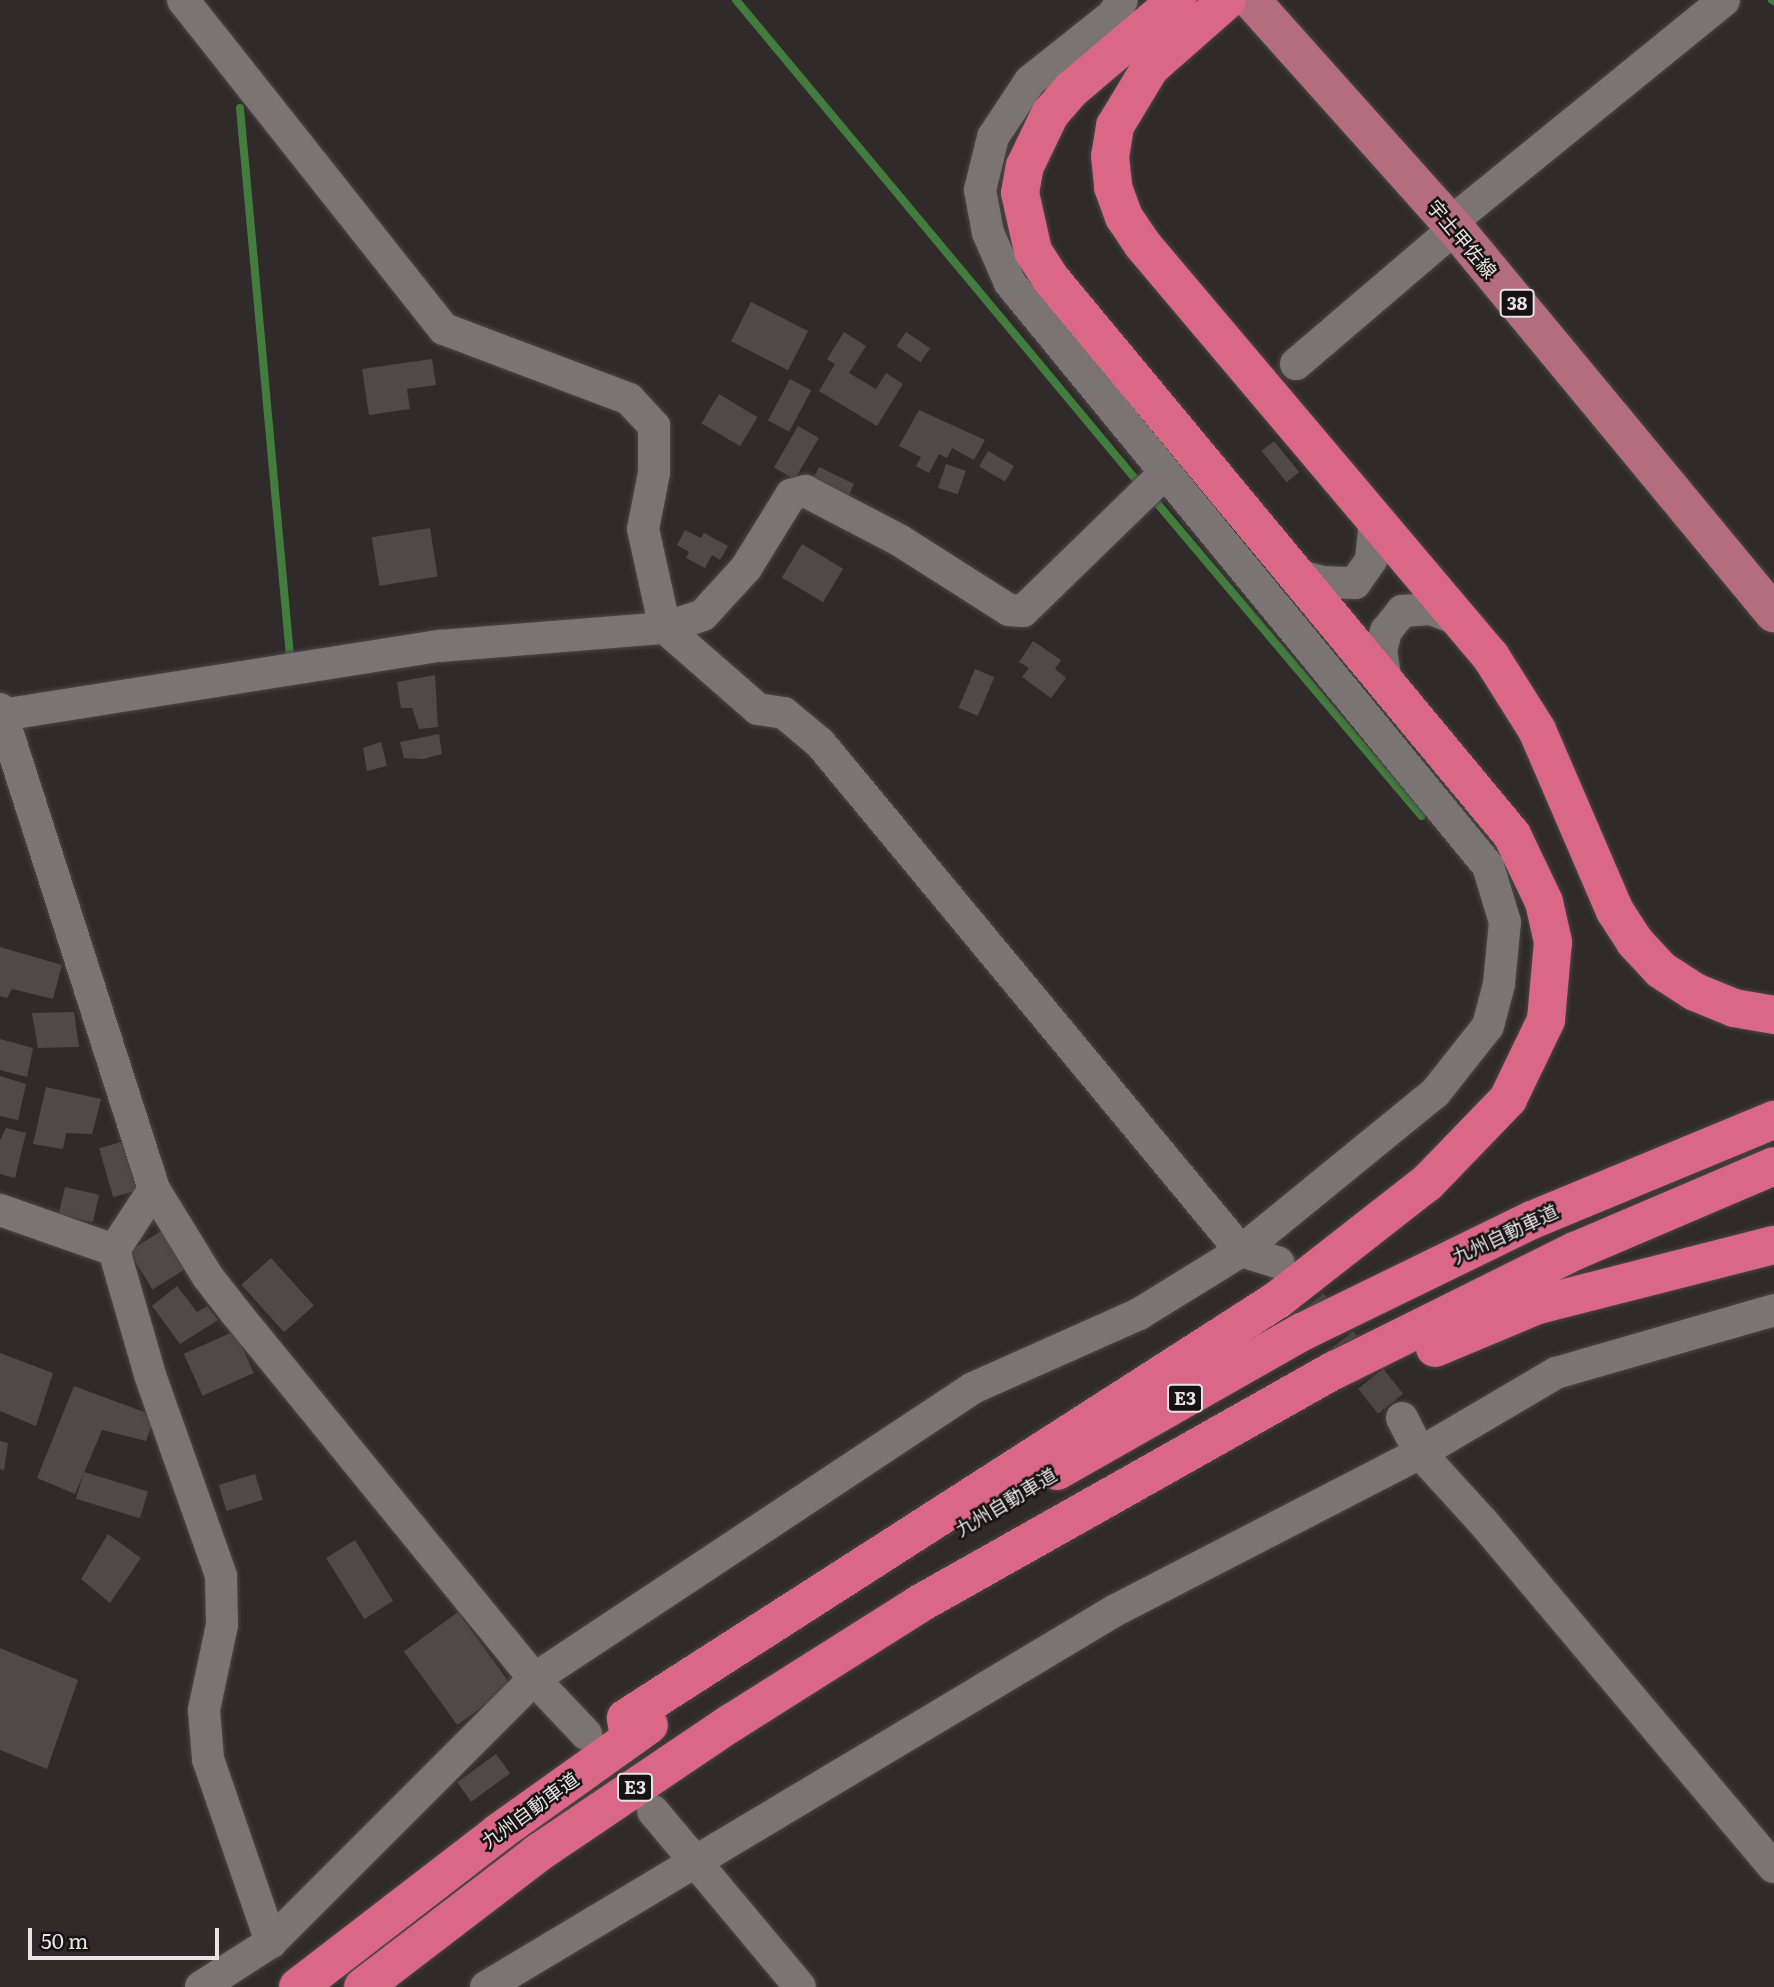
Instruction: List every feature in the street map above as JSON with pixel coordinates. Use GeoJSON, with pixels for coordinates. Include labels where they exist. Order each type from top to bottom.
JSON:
{"type":"FeatureCollection","features":[{"type":"Feature","properties":{"kind":"highway"},"geometry":{"type":"LineString","coordinates":[[629,1738],[626,1718],[1277,1300],[1427,1183],[1508,1099],[1546,1020],[1553,942],[1544,902],[1512,835],[1051,279],[1033,251],[1024,223],[1020,193],[1025,166],[1050,114],[1072,89],[1177,0]]}},
{"type":"Feature","properties":{"kind":"highway"},"geometry":{"type":"LineString","coordinates":[[1227,0],[1150,68],[1130,95],[1115,126],[1110,156],[1113,187],[1142,244],[1374,522],[1491,657],[1537,730],[1611,901],[1635,942],[1661,970],[1695,992],[1734,1008],[1774,1015]]}},
{"type":"Feature","properties":{"kind":"highway","name":"九州自動車道"},"geometry":{"type":"LineString","coordinates":[[298,1987],[629,1738],[994,1509],[1302,1332],[1532,1220],[1774,1120]]}},
{"type":"Feature","properties":{"kind":"highway","name":"九州自動車道"},"geometry":{"type":"LineString","coordinates":[[363,1987],[538,1853],[731,1723],[919,1604],[1335,1370],[1575,1251],[1774,1166]]}},
{"type":"Feature","properties":{"kind":"highway"},"geometry":{"type":"LineString","coordinates":[[919,1604],[1123,1506],[1343,1390],[1472,1331],[1603,1286],[1774,1245]]}},
{"type":"Feature","properties":{"kind":"main road","name":"宇土甲佐線"},"geometry":{"type":"LineString","coordinates":[[1251,0],[1452,225],[1774,612]]}},
{"type":"Feature","properties":{"kind":"street"},"geometry":{"type":"LineString","coordinates":[[183,0],[444,329],[629,398],[654,426],[654,473],[643,529],[666,628],[758,709],[785,713],[820,743],[1241,1251],[1278,1262]]}},
{"type":"Feature","properties":{"kind":"street"},"geometry":{"type":"LineString","coordinates":[[201,1987],[271,1941],[534,1679],[973,1388],[1139,1314],[1241,1251],[1435,1093],[1488,1026],[1499,984],[1505,922],[1488,866],[1010,283],[988,233],[980,190],[993,137],[1030,81],[1113,15],[1122,0]]}},
{"type":"Feature","properties":{"kind":"street"},"geometry":{"type":"LineString","coordinates":[[1296,364],[1452,225],[1724,0]]}},
{"type":"Feature","properties":{"kind":"street"},"geometry":{"type":"LineString","coordinates":[[586,1734],[534,1679],[195,1257],[154,1189],[1,712],[440,646],[666,628],[703,615],[746,568],[791,495],[804,491],[899,540],[1009,610],[1023,611],[1165,473]]}},
{"type":"Feature","properties":{"kind":"street"},"geometry":{"type":"LineString","coordinates":[[1296,575],[1323,582],[1354,583],[1371,560],[1374,522]]}},
{"type":"Feature","properties":{"kind":"street"},"geometry":{"type":"LineString","coordinates":[[1386,682],[1383,641],[1392,619],[1402,611],[1431,609],[1460,621]]}},
{"type":"Feature","properties":{"kind":"street"},"geometry":{"type":"LineString","coordinates":[[154,1189],[114,1250],[150,1375],[221,1576],[222,1625],[204,1710],[208,1759],[271,1941]]}},
{"type":"Feature","properties":{"kind":"street"},"geometry":{"type":"LineString","coordinates":[[0,1210],[114,1250]]}},
{"type":"Feature","properties":{"kind":"street"},"geometry":{"type":"LineString","coordinates":[[486,1987],[1114,1611],[1420,1453],[1556,1373],[1774,1310]]}},
{"type":"Feature","properties":{"kind":"street"},"geometry":{"type":"LineString","coordinates":[[1402,1418],[1420,1453],[1483,1522],[1774,1867]]}},
{"type":"Feature","properties":{"kind":"street"},"geometry":{"type":"LineString","coordinates":[[653,1811],[800,1987]]}},
{"type":"Feature","properties":{"kind":"building"},"geometry":{"type":"Polygon","coordinates":[[[751,302],[808,331],[788,370],[731,341],[751,302]]]}},
{"type":"Feature","properties":{"kind":"building"},"geometry":{"type":"Polygon","coordinates":[[[844,332],[866,346],[849,373],[876,389],[886,373],[903,384],[877,426],[819,391],[835,364],[827,359],[844,332]]]}},
{"type":"Feature","properties":{"kind":"building"},"geometry":{"type":"Polygon","coordinates":[[[906,332],[930,348],[921,362],[896,346],[906,332]]]}},
{"type":"Feature","properties":{"kind":"building"},"geometry":{"type":"Polygon","coordinates":[[[432,359],[436,385],[407,389],[410,409],[369,415],[362,369],[432,359]]]}},
{"type":"Feature","properties":{"kind":"building"},"geometry":{"type":"Polygon","coordinates":[[[790,379],[811,390],[789,432],[768,420],[790,379]]]}},
{"type":"Feature","properties":{"kind":"building"},"geometry":{"type":"Polygon","coordinates":[[[719,394],[758,417],[740,446],[701,423],[719,394]]]}},
{"type":"Feature","properties":{"kind":"building"},"geometry":{"type":"Polygon","coordinates":[[[919,410],[985,440],[974,460],[952,448],[947,458],[939,454],[929,473],[916,466],[921,457],[899,446],[919,410]]]}},
{"type":"Feature","properties":{"kind":"building"},"geometry":{"type":"Polygon","coordinates":[[[798,426],[819,438],[795,480],[774,468],[798,426]]]}},
{"type":"Feature","properties":{"kind":"building"},"geometry":{"type":"Polygon","coordinates":[[[1274,441],[1299,472],[1287,482],[1262,451],[1274,441]]]}},
{"type":"Feature","properties":{"kind":"building"},"geometry":{"type":"Polygon","coordinates":[[[988,451],[1014,466],[1005,482],[979,467],[988,451]]]}},
{"type":"Feature","properties":{"kind":"building"},"geometry":{"type":"Polygon","coordinates":[[[946,464],[966,471],[958,494],[938,488],[946,464]]]}},
{"type":"Feature","properties":{"kind":"building"},"geometry":{"type":"Polygon","coordinates":[[[819,467],[854,484],[846,501],[811,484],[819,467]]]}},
{"type":"Feature","properties":{"kind":"building"},"geometry":{"type":"Polygon","coordinates":[[[430,528],[438,576],[379,586],[372,537],[430,528]]]}},
{"type":"Feature","properties":{"kind":"building"},"geometry":{"type":"Polygon","coordinates":[[[685,530],[701,538],[704,533],[728,546],[720,560],[712,555],[705,568],[686,558],[689,552],[677,545],[685,530]]]}},
{"type":"Feature","properties":{"kind":"building"},"geometry":{"type":"Polygon","coordinates":[[[802,544],[843,569],[823,602],[782,577],[802,544]]]}},
{"type":"Feature","properties":{"kind":"building"},"geometry":{"type":"Polygon","coordinates":[[[1033,641],[1061,660],[1055,669],[1066,678],[1051,698],[1022,677],[1029,668],[1019,662],[1033,641]]]}},
{"type":"Feature","properties":{"kind":"building"},"geometry":{"type":"Polygon","coordinates":[[[975,669],[994,677],[978,716],[959,708],[975,669]]]}},
{"type":"Feature","properties":{"kind":"building"},"geometry":{"type":"Polygon","coordinates":[[[435,675],[438,727],[419,729],[412,708],[401,708],[397,682],[435,675]]]}},
{"type":"Feature","properties":{"kind":"building"},"geometry":{"type":"Polygon","coordinates":[[[439,734],[442,754],[423,759],[404,758],[400,742],[439,734]]]}},
{"type":"Feature","properties":{"kind":"building"},"geometry":{"type":"Polygon","coordinates":[[[381,742],[387,766],[367,771],[363,748],[381,742]]]}},
{"type":"Feature","properties":{"kind":"building"},"geometry":{"type":"Polygon","coordinates":[[[0,947],[62,965],[53,999],[12,989],[7,998],[0,996],[0,947]]]}},
{"type":"Feature","properties":{"kind":"building"},"geometry":{"type":"Polygon","coordinates":[[[74,1012],[79,1047],[38,1048],[32,1013],[74,1012]]]}},
{"type":"Feature","properties":{"kind":"building"},"geometry":{"type":"Polygon","coordinates":[[[0,1039],[33,1048],[27,1077],[0,1070],[0,1039]]]}},
{"type":"Feature","properties":{"kind":"building"},"geometry":{"type":"Polygon","coordinates":[[[0,1076],[26,1084],[18,1120],[0,1116],[0,1076]]]}},
{"type":"Feature","properties":{"kind":"building"},"geometry":{"type":"Polygon","coordinates":[[[46,1087],[101,1099],[92,1134],[66,1133],[63,1149],[33,1144],[46,1087]]]}},
{"type":"Feature","properties":{"kind":"building"},"geometry":{"type":"Polygon","coordinates":[[[6,1128],[26,1133],[15,1178],[0,1174],[0,1140],[6,1128]]]}},
{"type":"Feature","properties":{"kind":"building"},"geometry":{"type":"Polygon","coordinates":[[[128,1140],[142,1189],[113,1197],[99,1148],[128,1140]]]}},
{"type":"Feature","properties":{"kind":"building"},"geometry":{"type":"Polygon","coordinates":[[[65,1187],[99,1195],[93,1222],[59,1214],[65,1187]]]}},
{"type":"Feature","properties":{"kind":"building"},"geometry":{"type":"Polygon","coordinates":[[[166,1228],[190,1266],[153,1289],[129,1251],[166,1228]]]}},
{"type":"Feature","properties":{"kind":"building"},"geometry":{"type":"Polygon","coordinates":[[[271,1258],[314,1306],[284,1332],[241,1285],[271,1258]]]}},
{"type":"Feature","properties":{"kind":"building"},"geometry":{"type":"Polygon","coordinates":[[[177,1286],[197,1312],[207,1306],[218,1320],[180,1344],[152,1306],[177,1286]]]}},
{"type":"Feature","properties":{"kind":"building"},"geometry":{"type":"Polygon","coordinates":[[[235,1331],[254,1373],[203,1396],[184,1354],[235,1331]]]}},
{"type":"Feature","properties":{"kind":"building"},"geometry":{"type":"Polygon","coordinates":[[[0,1353],[53,1373],[36,1426],[0,1411],[0,1353]]]}},
{"type":"Feature","properties":{"kind":"building"},"geometry":{"type":"Polygon","coordinates":[[[74,1386],[155,1416],[146,1441],[102,1430],[75,1494],[37,1478],[74,1386]]]}},
{"type":"Feature","properties":{"kind":"building"},"geometry":{"type":"Polygon","coordinates":[[[0,1441],[8,1443],[4,1470],[0,1469],[0,1441]]]}},
{"type":"Feature","properties":{"kind":"building"},"geometry":{"type":"Polygon","coordinates":[[[84,1472],[148,1492],[140,1518],[76,1499],[84,1472]]]}},
{"type":"Feature","properties":{"kind":"building"},"geometry":{"type":"Polygon","coordinates":[[[255,1474],[263,1500],[227,1511],[219,1485],[255,1474]]]}},
{"type":"Feature","properties":{"kind":"building"},"geometry":{"type":"Polygon","coordinates":[[[108,1534],[141,1558],[110,1603],[81,1579],[108,1534]]]}},
{"type":"Feature","properties":{"kind":"building"},"geometry":{"type":"Polygon","coordinates":[[[355,1540],[393,1601],[364,1619],[326,1558],[355,1540]]]}},
{"type":"Feature","properties":{"kind":"building"},"geometry":{"type":"Polygon","coordinates":[[[458,1612],[511,1686],[457,1725],[404,1651],[458,1612]]]}},
{"type":"Feature","properties":{"kind":"building"},"geometry":{"type":"Polygon","coordinates":[[[0,1648],[78,1680],[47,1769],[0,1750],[0,1648]]]}},
{"type":"Feature","properties":{"kind":"building"},"geometry":{"type":"Polygon","coordinates":[[[496,1754],[510,1773],[471,1802],[457,1782],[496,1754]]]}},
{"type":"Feature","properties":{"kind":"waterway"},"geometry":{"type":"LineString","coordinates":[[736,0],[1142,487]]}},
{"type":"Feature","properties":{"kind":"waterway"},"geometry":{"type":"LineString","coordinates":[[240,108],[290,656]]}},
{"type":"Feature","properties":{"kind":"waterway"},"geometry":{"type":"LineString","coordinates":[[1151,496],[1421,816]]}},
{"type":"Feature","properties":{"kind":"tunnel"},"geometry":{"type":"LineString","coordinates":[[1281,1266],[1402,1418]]}}]}
